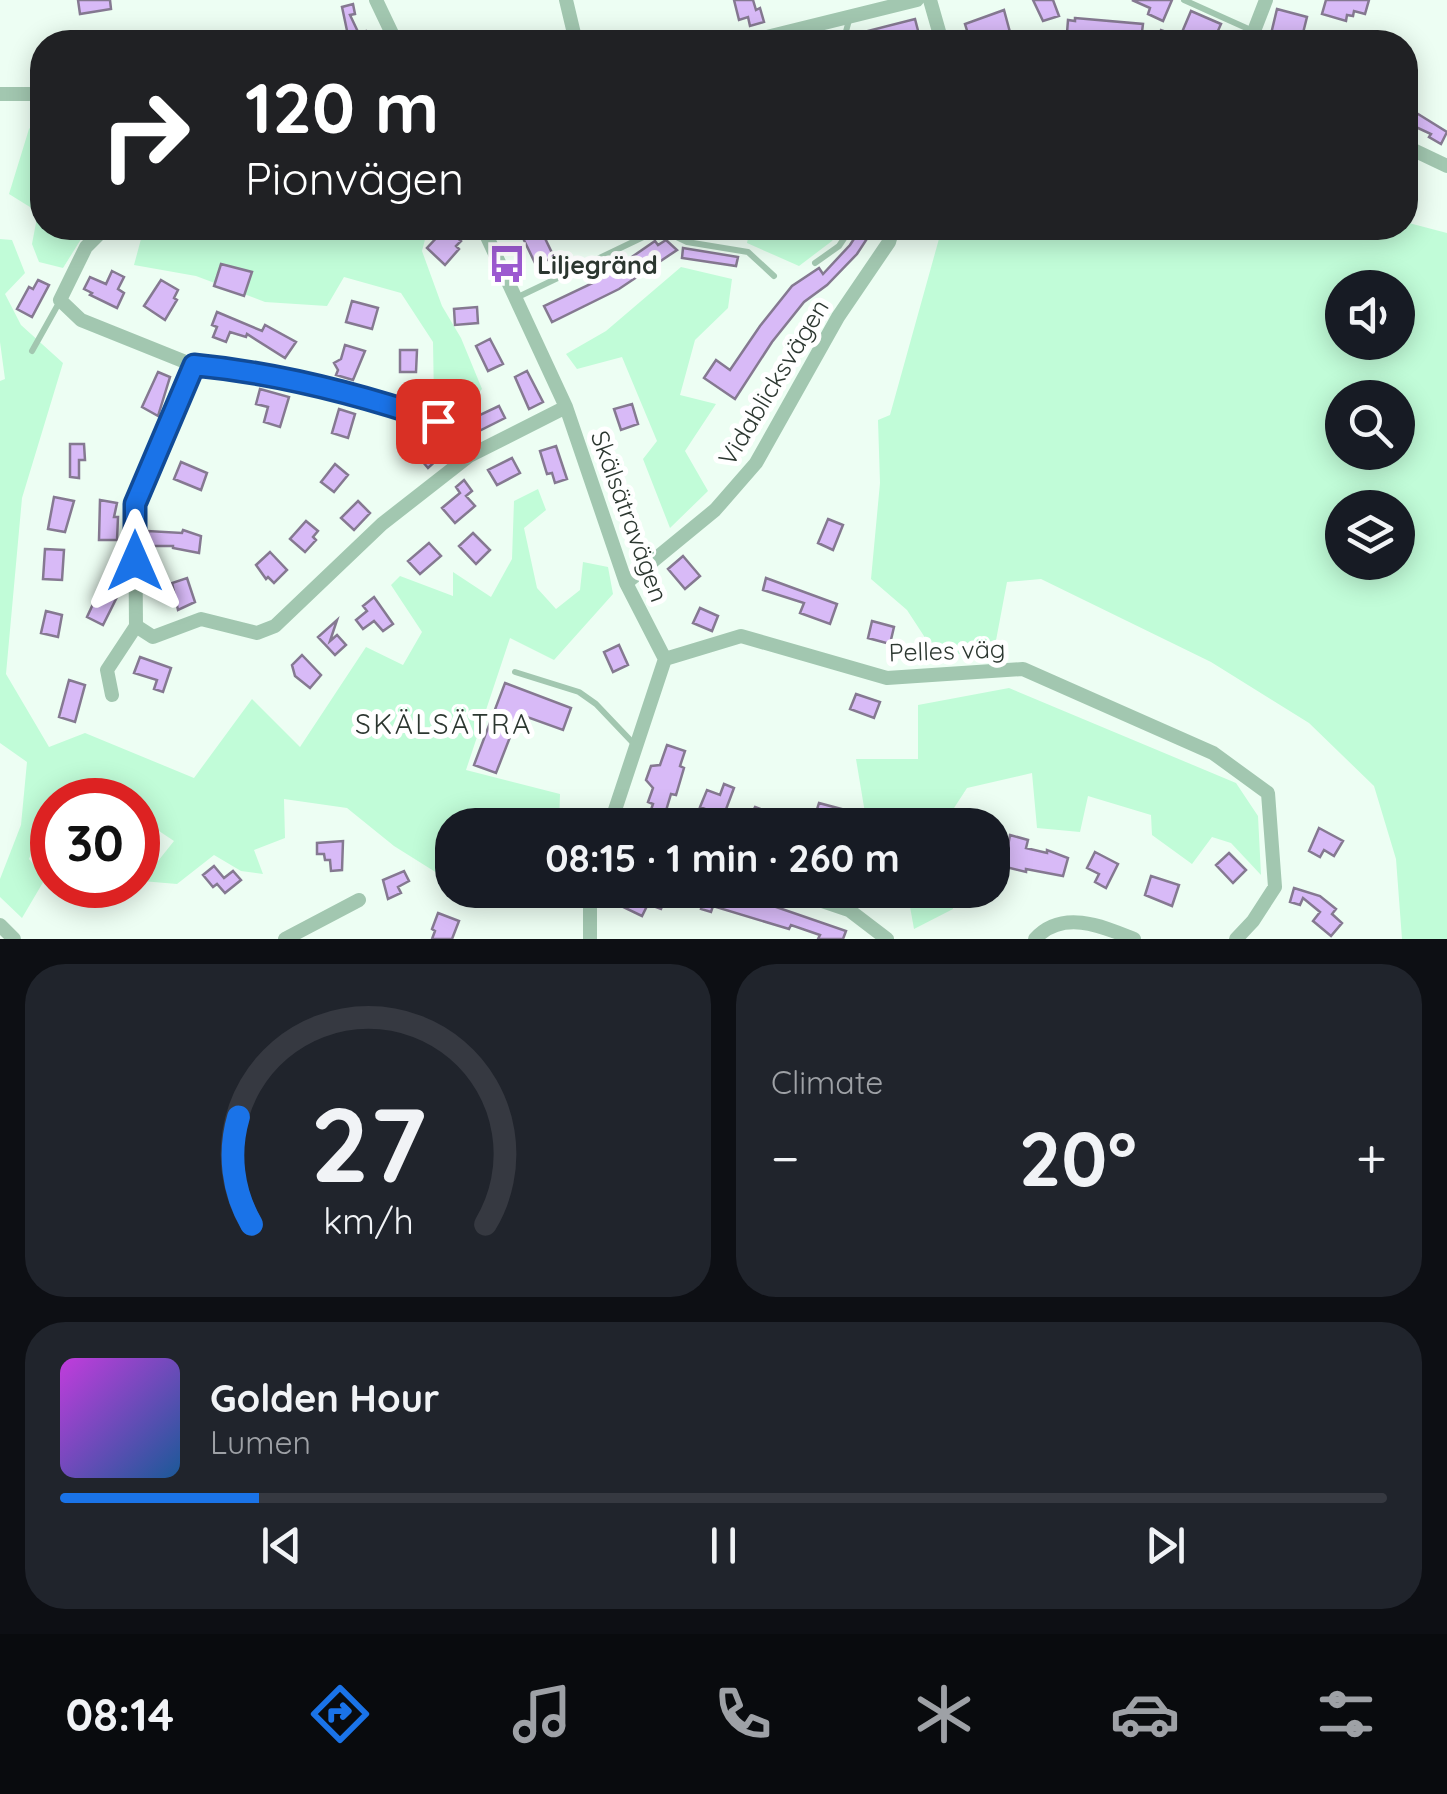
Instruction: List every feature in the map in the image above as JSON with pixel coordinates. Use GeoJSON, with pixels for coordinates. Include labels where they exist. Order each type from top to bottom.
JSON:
{"type":"FeatureCollection","features":[{"type":"Feature","properties":{"kind":"street"},"geometry":{"type":"LineString","coordinates":[[376,0],[390,30]]}},
{"type":"Feature","properties":{"kind":"street"},"geometry":{"type":"LineString","coordinates":[[566,0],[573,30]]}},
{"type":"Feature","properties":{"kind":"street"},"geometry":{"type":"LineString","coordinates":[[795,30],[850,16],[871,5],[916,0]]}},
{"type":"Feature","properties":{"kind":"street"},"geometry":{"type":"LineString","coordinates":[[930,0],[939,30]]}},
{"type":"Feature","properties":{"kind":"street"},"geometry":{"type":"LineString","coordinates":[[1256,30],[1266,0]]}},
{"type":"Feature","properties":{"kind":"street"},"geometry":{"type":"LineString","coordinates":[[0,94],[30,94]]}},
{"type":"Feature","properties":{"kind":"street"},"geometry":{"type":"LineString","coordinates":[[1418,152],[1447,166]]}},
{"type":"Feature","properties":{"kind":"street"},"geometry":{"type":"LineString","coordinates":[[93,240],[60,300],[81,320],[194,365],[249,370],[382,402],[438,421],[469,456]]}},
{"type":"Feature","properties":{"kind":"street","name":"Skälsätravägen"},"geometry":{"type":"LineString","coordinates":[[489,240],[566,408],[626,584],[665,659]]}},
{"type":"Feature","properties":{"kind":"street","name":"Vidablicksvägen"},"geometry":{"type":"LineString","coordinates":[[626,584],[715,510],[756,462],[838,317],[890,240]]}},
{"type":"Feature","properties":{"kind":"street"},"geometry":{"type":"LineString","coordinates":[[112,695],[107,670],[136,626],[135,504],[194,365]]}},
{"type":"Feature","properties":{"kind":"street"},"geometry":{"type":"LineString","coordinates":[[136,626],[153,637],[201,619],[257,633],[274,626],[382,524],[469,456],[566,408]]}},
{"type":"Feature","properties":{"kind":"street","name":"Pelles väg"},"geometry":{"type":"LineString","coordinates":[[665,659],[740,636],[887,678],[1023,669],[1213,754],[1268,793],[1275,886],[1253,921],[1236,939]]}},
{"type":"Feature","properties":{"kind":"street"},"geometry":{"type":"LineString","coordinates":[[616,808],[665,659]]}},
{"type":"Feature","properties":{"kind":"street"},"geometry":{"type":"LineString","coordinates":[[285,939],[359,900]]}},
{"type":"Feature","properties":{"kind":"street"},"geometry":{"type":"LineString","coordinates":[[590,908],[590,939]]}},
{"type":"Feature","properties":{"kind":"street"},"geometry":{"type":"LineString","coordinates":[[844,908],[887,939]]}},
{"type":"Feature","properties":{"kind":"street"},"geometry":{"type":"LineString","coordinates":[[1035,939],[1045,928],[1090,920],[1134,939]]}},
{"type":"Feature","properties":{"kind":"street"},"geometry":{"type":"LineString","coordinates":[[0,924],[14,939]]}},
{"type":"Feature","properties":{"kind":"lane"},"geometry":{"type":"LineString","coordinates":[[1184,0],[1241,30]]}},
{"type":"Feature","properties":{"kind":"lane"},"geometry":{"type":"LineString","coordinates":[[848,30],[850,16]]}},
{"type":"Feature","properties":{"kind":"lane"},"geometry":{"type":"LineString","coordinates":[[517,297],[637,240]]}},
{"type":"Feature","properties":{"kind":"lane"},"geometry":{"type":"LineString","coordinates":[[683,240],[748,252],[774,276]]}},
{"type":"Feature","properties":{"kind":"lane"},"geometry":{"type":"LineString","coordinates":[[815,263],[843,240]]}},
{"type":"Feature","properties":{"kind":"lane"},"geometry":{"type":"LineString","coordinates":[[32,351],[60,300]]}},
{"type":"Feature","properties":{"kind":"lane"},"geometry":{"type":"LineString","coordinates":[[515,672],[579,692],[636,746]]}},
{"type":"Feature","properties":{"kind":"green space"},"geometry":{"type":"Polygon","coordinates":[[[30,128],[30,207],[9,194],[30,128]]]}},
{"type":"Feature","properties":{"kind":"green space"},"geometry":{"type":"Polygon","coordinates":[[[1418,225],[1447,233],[1447,939],[1402,939],[1396,859],[1374,786],[1309,723],[1211,662],[1041,579],[1007,582],[994,651],[937,656],[907,610],[871,579],[880,483],[878,420],[890,415],[939,240],[1418,240],[1418,225]]]}},
{"type":"Feature","properties":{"kind":"green space"},"geometry":{"type":"Polygon","coordinates":[[[0,239],[12,240],[25,273],[5,294],[21,325],[63,363],[22,498],[6,674],[49,747],[85,733],[194,778],[252,699],[300,747],[366,647],[403,665],[422,632],[391,585],[400,576],[453,596],[453,572],[491,597],[512,559],[514,501],[538,489],[546,510],[524,528],[537,588],[556,609],[580,590],[583,562],[608,567],[613,594],[554,660],[510,638],[466,770],[560,794],[560,808],[435,808],[435,872],[394,846],[347,808],[284,799],[285,838],[254,850],[263,874],[241,871],[214,855],[177,884],[160,883],[160,858],[174,841],[160,832],[160,778],[30,778],[30,904],[22,918],[0,897],[0,879],[21,825],[27,762],[0,743],[0,381],[5,379],[0,342],[0,239]]]}},
{"type":"Feature","properties":{"kind":"green space"},"geometry":{"type":"Polygon","coordinates":[[[33,240],[80,240],[63,268],[39,262],[33,240]]]}},
{"type":"Feature","properties":{"kind":"green space"},"geometry":{"type":"Polygon","coordinates":[[[141,240],[425,240],[422,251],[442,306],[461,338],[482,389],[457,417],[434,401],[433,342],[401,293],[344,277],[327,306],[265,302],[196,276],[134,265],[141,240]]]}},
{"type":"Feature","properties":{"kind":"green space"},"geometry":{"type":"Polygon","coordinates":[[[748,240],[833,240],[799,266],[748,240]]]}},
{"type":"Feature","properties":{"kind":"green space"},"geometry":{"type":"Polygon","coordinates":[[[681,267],[732,279],[728,308],[695,340],[680,395],[716,404],[685,451],[708,491],[670,528],[643,459],[657,441],[622,357],[577,369],[566,354],[606,331],[681,267]]]}},
{"type":"Feature","properties":{"kind":"green space"},"geometry":{"type":"Polygon","coordinates":[[[1009,688],[1236,783],[1258,816],[1261,875],[1231,843],[1212,837],[1192,864],[1152,835],[1151,815],[1088,796],[1080,832],[1037,828],[1032,773],[967,788],[954,808],[864,808],[856,759],[918,759],[918,705],[1009,688]]]}},
{"type":"Feature","properties":{"kind":"green space"},"geometry":{"type":"Polygon","coordinates":[[[910,908],[953,908],[953,909],[914,929],[910,908]]]}},
{"type":"Feature","properties":{"kind":"building"},"geometry":{"type":"Polygon","coordinates":[[[78,0],[110,0],[111,9],[80,14],[78,0]]]}},
{"type":"Feature","properties":{"kind":"building"},"geometry":{"type":"Polygon","coordinates":[[[734,0],[753,0],[764,22],[750,26],[748,17],[739,20],[734,0]]]}},
{"type":"Feature","properties":{"kind":"building"},"geometry":{"type":"Polygon","coordinates":[[[1033,0],[1053,0],[1059,16],[1043,21],[1033,0]]]}},
{"type":"Feature","properties":{"kind":"building"},"geometry":{"type":"Polygon","coordinates":[[[1132,0],[1172,0],[1163,21],[1148,14],[1150,8],[1132,0]]]}},
{"type":"Feature","properties":{"kind":"building"},"geometry":{"type":"Polygon","coordinates":[[[1326,0],[1369,0],[1365,14],[1354,11],[1346,21],[1322,14],[1326,0]]]}},
{"type":"Feature","properties":{"kind":"building"},"geometry":{"type":"Polygon","coordinates":[[[353,4],[355,14],[350,15],[357,30],[347,30],[342,7],[353,4]]]}},
{"type":"Feature","properties":{"kind":"building"},"geometry":{"type":"Polygon","coordinates":[[[1277,9],[1307,17],[1304,30],[1272,30],[1277,9]]]}},
{"type":"Feature","properties":{"kind":"building"},"geometry":{"type":"Polygon","coordinates":[[[1004,10],[1009,30],[967,30],[965,24],[1004,10]]]}},
{"type":"Feature","properties":{"kind":"building"},"geometry":{"type":"Polygon","coordinates":[[[1191,11],[1221,24],[1218,30],[1183,30],[1191,11]]]}},
{"type":"Feature","properties":{"kind":"building"},"geometry":{"type":"Polygon","coordinates":[[[915,19],[918,30],[872,30],[915,19]]]}},
{"type":"Feature","properties":{"kind":"building"},"geometry":{"type":"Polygon","coordinates":[[[1068,20],[1143,24],[1142,30],[1067,30],[1068,20]]]}},
{"type":"Feature","properties":{"kind":"building"},"geometry":{"type":"Polygon","coordinates":[[[1418,114],[1447,132],[1441,144],[1429,137],[1431,134],[1418,128],[1418,114]]]}},
{"type":"Feature","properties":{"kind":"building"},"geometry":{"type":"Polygon","coordinates":[[[434,240],[461,241],[445,265],[427,248],[434,240]]]}},
{"type":"Feature","properties":{"kind":"building"},"geometry":{"type":"Polygon","coordinates":[[[524,240],[546,240],[554,257],[536,265],[524,240]]]}},
{"type":"Feature","properties":{"kind":"building"},"geometry":{"type":"Polygon","coordinates":[[[666,240],[677,250],[619,289],[552,322],[544,306],[597,281],[655,241],[658,245],[666,240]]]}},
{"type":"Feature","properties":{"kind":"building"},"geometry":{"type":"Polygon","coordinates":[[[853,240],[866,240],[827,285],[804,302],[735,399],[704,378],[716,360],[730,370],[792,286],[819,268],[823,274],[853,240]]]}},
{"type":"Feature","properties":{"kind":"building"},"geometry":{"type":"Polygon","coordinates":[[[683,248],[738,257],[736,266],[682,258],[683,248]]]}},
{"type":"Feature","properties":{"kind":"building"},"geometry":{"type":"Polygon","coordinates":[[[221,264],[252,272],[244,296],[214,286],[221,264]]]}},
{"type":"Feature","properties":{"kind":"building"},"geometry":{"type":"Polygon","coordinates":[[[112,271],[124,277],[118,289],[124,293],[117,308],[84,289],[90,277],[106,284],[112,271]]]}},
{"type":"Feature","properties":{"kind":"building"},"geometry":{"type":"Polygon","coordinates":[[[38,280],[49,285],[32,317],[17,309],[29,287],[33,289],[38,280]]]}},
{"type":"Feature","properties":{"kind":"building"},"geometry":{"type":"Polygon","coordinates":[[[161,280],[178,290],[174,298],[177,300],[165,320],[144,306],[161,280]]]}},
{"type":"Feature","properties":{"kind":"building"},"geometry":{"type":"Polygon","coordinates":[[[352,301],[378,308],[372,329],[346,322],[352,301]]]}},
{"type":"Feature","properties":{"kind":"building"},"geometry":{"type":"Polygon","coordinates":[[[477,307],[478,323],[455,325],[454,309],[477,307]]]}},
{"type":"Feature","properties":{"kind":"building"},"geometry":{"type":"Polygon","coordinates":[[[217,312],[262,331],[265,325],[296,342],[285,358],[247,334],[246,337],[230,332],[226,342],[213,337],[217,312]]]}},
{"type":"Feature","properties":{"kind":"building"},"geometry":{"type":"Polygon","coordinates":[[[490,339],[503,364],[488,371],[476,346],[490,339]]]}},
{"type":"Feature","properties":{"kind":"building"},"geometry":{"type":"Polygon","coordinates":[[[345,345],[365,351],[353,380],[336,375],[334,363],[341,359],[345,345]]]}},
{"type":"Feature","properties":{"kind":"building"},"geometry":{"type":"Polygon","coordinates":[[[400,350],[417,350],[416,372],[400,372],[400,350]]]}},
{"type":"Feature","properties":{"kind":"building"},"geometry":{"type":"Polygon","coordinates":[[[527,371],[543,402],[529,409],[515,377],[527,371]]]}},
{"type":"Feature","properties":{"kind":"building"},"geometry":{"type":"Polygon","coordinates":[[[158,372],[170,377],[158,416],[142,407],[158,372]]]}},
{"type":"Feature","properties":{"kind":"building"},"geometry":{"type":"Polygon","coordinates":[[[260,389],[289,397],[280,427],[264,422],[268,407],[256,404],[260,389]]]}},
{"type":"Feature","properties":{"kind":"building"},"geometry":{"type":"Polygon","coordinates":[[[632,404],[638,424],[621,430],[614,409],[632,404]]]}},
{"type":"Feature","properties":{"kind":"building"},"geometry":{"type":"Polygon","coordinates":[[[499,406],[505,418],[473,434],[467,421],[499,406]]]}},
{"type":"Feature","properties":{"kind":"building"},"geometry":{"type":"Polygon","coordinates":[[[339,409],[355,414],[348,438],[332,433],[339,409]]]}},
{"type":"Feature","properties":{"kind":"building"},"geometry":{"type":"Polygon","coordinates":[[[439,438],[449,449],[428,468],[417,455],[439,438]]]}},
{"type":"Feature","properties":{"kind":"building"},"geometry":{"type":"Polygon","coordinates":[[[70,444],[84,444],[85,460],[79,460],[79,478],[70,477],[70,444]]]}},
{"type":"Feature","properties":{"kind":"building"},"geometry":{"type":"Polygon","coordinates":[[[556,446],[567,479],[555,483],[552,473],[547,474],[540,451],[556,446]]]}},
{"type":"Feature","properties":{"kind":"building"},"geometry":{"type":"Polygon","coordinates":[[[512,458],[520,473],[497,485],[488,470],[512,458]]]}},
{"type":"Feature","properties":{"kind":"building"},"geometry":{"type":"Polygon","coordinates":[[[181,462],[207,473],[201,490],[174,479],[181,462]]]}},
{"type":"Feature","properties":{"kind":"building"},"geometry":{"type":"Polygon","coordinates":[[[335,464],[348,475],[334,492],[321,482],[335,464]]]}},
{"type":"Feature","properties":{"kind":"building"},"geometry":{"type":"Polygon","coordinates":[[[464,480],[472,491],[466,496],[475,506],[455,523],[442,508],[460,493],[456,487],[464,480]]]}},
{"type":"Feature","properties":{"kind":"building"},"geometry":{"type":"Polygon","coordinates":[[[54,497],[74,501],[65,532],[48,529],[54,497]]]}},
{"type":"Feature","properties":{"kind":"building"},"geometry":{"type":"Polygon","coordinates":[[[100,500],[117,503],[117,540],[99,540],[100,500]]]}},
{"type":"Feature","properties":{"kind":"building"},"geometry":{"type":"Polygon","coordinates":[[[358,501],[370,513],[354,530],[341,518],[358,501]]]}},
{"type":"Feature","properties":{"kind":"building"},"geometry":{"type":"Polygon","coordinates":[[[828,519],[843,525],[833,550],[818,543],[828,519]]]}},
{"type":"Feature","properties":{"kind":"building"},"geometry":{"type":"Polygon","coordinates":[[[306,521],[318,531],[313,537],[316,540],[305,552],[290,539],[306,521]]]}},
{"type":"Feature","properties":{"kind":"building"},"geometry":{"type":"Polygon","coordinates":[[[183,530],[201,536],[199,553],[173,546],[148,546],[148,531],[183,530]]]}},
{"type":"Feature","properties":{"kind":"building"},"geometry":{"type":"Polygon","coordinates":[[[473,533],[490,550],[476,564],[459,546],[473,533]]]}},
{"type":"Feature","properties":{"kind":"building"},"geometry":{"type":"Polygon","coordinates":[[[429,543],[441,556],[420,574],[408,561],[429,543]]]}},
{"type":"Feature","properties":{"kind":"building"},"geometry":{"type":"Polygon","coordinates":[[[45,549],[64,550],[62,580],[43,579],[45,549]]]}},
{"type":"Feature","properties":{"kind":"building"},"geometry":{"type":"Polygon","coordinates":[[[270,552],[287,570],[274,583],[256,565],[270,552]]]}},
{"type":"Feature","properties":{"kind":"building"},"geometry":{"type":"Polygon","coordinates":[[[683,556],[700,576],[685,589],[668,569],[683,556]]]}},
{"type":"Feature","properties":{"kind":"building"},"geometry":{"type":"Polygon","coordinates":[[[187,578],[195,602],[178,610],[172,583],[187,578]]]}},
{"type":"Feature","properties":{"kind":"building"},"geometry":{"type":"Polygon","coordinates":[[[766,578],[837,604],[830,624],[800,613],[804,603],[763,590],[766,578]]]}},
{"type":"Feature","properties":{"kind":"building"},"geometry":{"type":"Polygon","coordinates":[[[100,589],[117,597],[103,625],[87,617],[100,589]]]}},
{"type":"Feature","properties":{"kind":"building"},"geometry":{"type":"Polygon","coordinates":[[[374,597],[393,624],[383,631],[374,621],[363,629],[356,620],[367,611],[363,606],[374,597]]]}},
{"type":"Feature","properties":{"kind":"building"},"geometry":{"type":"Polygon","coordinates":[[[700,608],[718,616],[712,631],[693,623],[700,608]]]}},
{"type":"Feature","properties":{"kind":"building"},"geometry":{"type":"Polygon","coordinates":[[[46,611],[62,615],[58,637],[41,633],[46,611]]]}},
{"type":"Feature","properties":{"kind":"building"},"geometry":{"type":"Polygon","coordinates":[[[337,620],[330,641],[337,635],[346,645],[335,655],[318,637],[337,620]]]}},
{"type":"Feature","properties":{"kind":"building"},"geometry":{"type":"Polygon","coordinates":[[[872,621],[894,627],[890,644],[868,638],[872,621]]]}},
{"type":"Feature","properties":{"kind":"building"},"geometry":{"type":"Polygon","coordinates":[[[619,645],[628,665],[613,672],[604,652],[619,645]]]}},
{"type":"Feature","properties":{"kind":"building"},"geometry":{"type":"Polygon","coordinates":[[[302,655],[321,675],[310,688],[295,676],[292,665],[302,655]]]}},
{"type":"Feature","properties":{"kind":"building"},"geometry":{"type":"Polygon","coordinates":[[[140,657],[171,668],[163,692],[154,689],[157,680],[134,673],[140,657]]]}},
{"type":"Feature","properties":{"kind":"building"},"geometry":{"type":"Polygon","coordinates":[[[69,680],[85,685],[75,722],[59,717],[69,680]]]}},
{"type":"Feature","properties":{"kind":"building"},"geometry":{"type":"Polygon","coordinates":[[[505,683],[571,708],[563,730],[519,714],[496,773],[474,765],[505,683]]]}},
{"type":"Feature","properties":{"kind":"building"},"geometry":{"type":"Polygon","coordinates":[[[856,694],[880,702],[874,718],[850,709],[856,694]]]}},
{"type":"Feature","properties":{"kind":"building"},"geometry":{"type":"Polygon","coordinates":[[[667,745],[685,751],[676,795],[671,794],[667,808],[652,808],[653,804],[648,802],[653,788],[646,780],[651,766],[660,765],[667,745]]]}},
{"type":"Feature","properties":{"kind":"building"},"geometry":{"type":"Polygon","coordinates":[[[724,784],[734,788],[726,808],[700,807],[707,790],[720,795],[724,784]]]}},
{"type":"Feature","properties":{"kind":"building"},"geometry":{"type":"Polygon","coordinates":[[[1319,828],[1343,841],[1334,856],[1324,850],[1320,857],[1309,851],[1319,828]]]}},
{"type":"Feature","properties":{"kind":"building"},"geometry":{"type":"Polygon","coordinates":[[[1010,835],[1028,840],[1026,848],[1068,858],[1063,876],[1010,868],[1010,835]]]}},
{"type":"Feature","properties":{"kind":"building"},"geometry":{"type":"Polygon","coordinates":[[[343,841],[342,870],[331,871],[330,860],[317,854],[317,843],[343,841]]]}},
{"type":"Feature","properties":{"kind":"building"},"geometry":{"type":"Polygon","coordinates":[[[1095,852],[1118,864],[1106,888],[1095,882],[1099,874],[1087,868],[1095,852]]]}},
{"type":"Feature","properties":{"kind":"building"},"geometry":{"type":"Polygon","coordinates":[[[1229,853],[1246,870],[1233,883],[1216,865],[1229,853]]]}},
{"type":"Feature","properties":{"kind":"building"},"geometry":{"type":"Polygon","coordinates":[[[214,866],[224,878],[233,871],[241,880],[225,893],[217,884],[213,887],[203,875],[214,866]]]}},
{"type":"Feature","properties":{"kind":"building"},"geometry":{"type":"Polygon","coordinates":[[[404,871],[409,881],[398,887],[401,893],[388,899],[383,880],[404,871]]]}},
{"type":"Feature","properties":{"kind":"building"},"geometry":{"type":"Polygon","coordinates":[[[1151,876],[1179,885],[1172,906],[1145,895],[1151,876]]]}},
{"type":"Feature","properties":{"kind":"building"},"geometry":{"type":"Polygon","coordinates":[[[1294,888],[1320,896],[1336,909],[1332,914],[1342,923],[1331,936],[1313,921],[1320,912],[1303,898],[1300,905],[1290,902],[1294,888]]]}},
{"type":"Feature","properties":{"kind":"building"},"geometry":{"type":"Polygon","coordinates":[[[625,908],[646,908],[642,916],[625,908]]]}},
{"type":"Feature","properties":{"kind":"building"},"geometry":{"type":"Polygon","coordinates":[[[720,908],[779,908],[846,931],[843,939],[818,939],[820,935],[791,925],[789,929],[720,908]]]}},
{"type":"Feature","properties":{"kind":"building"},"geometry":{"type":"Polygon","coordinates":[[[438,913],[459,921],[452,939],[432,939],[438,913]]]}},
{"type":"Feature","properties":{"kind":"place","name":"Liljegränd"},"geometry":{"type":"Point","coordinates":[507,264]}},
{"type":"Feature","properties":{"kind":"district","name":"SKÄLSÄTRA"},"geometry":{"type":"Point","coordinates":[444,723]}},
{"type":"Feature","properties":{"kind":"route"},"geometry":{"type":"LineString","coordinates":[[135,561],[135,504],[194,365],[249,370],[382,402],[438,421]]}}]}
